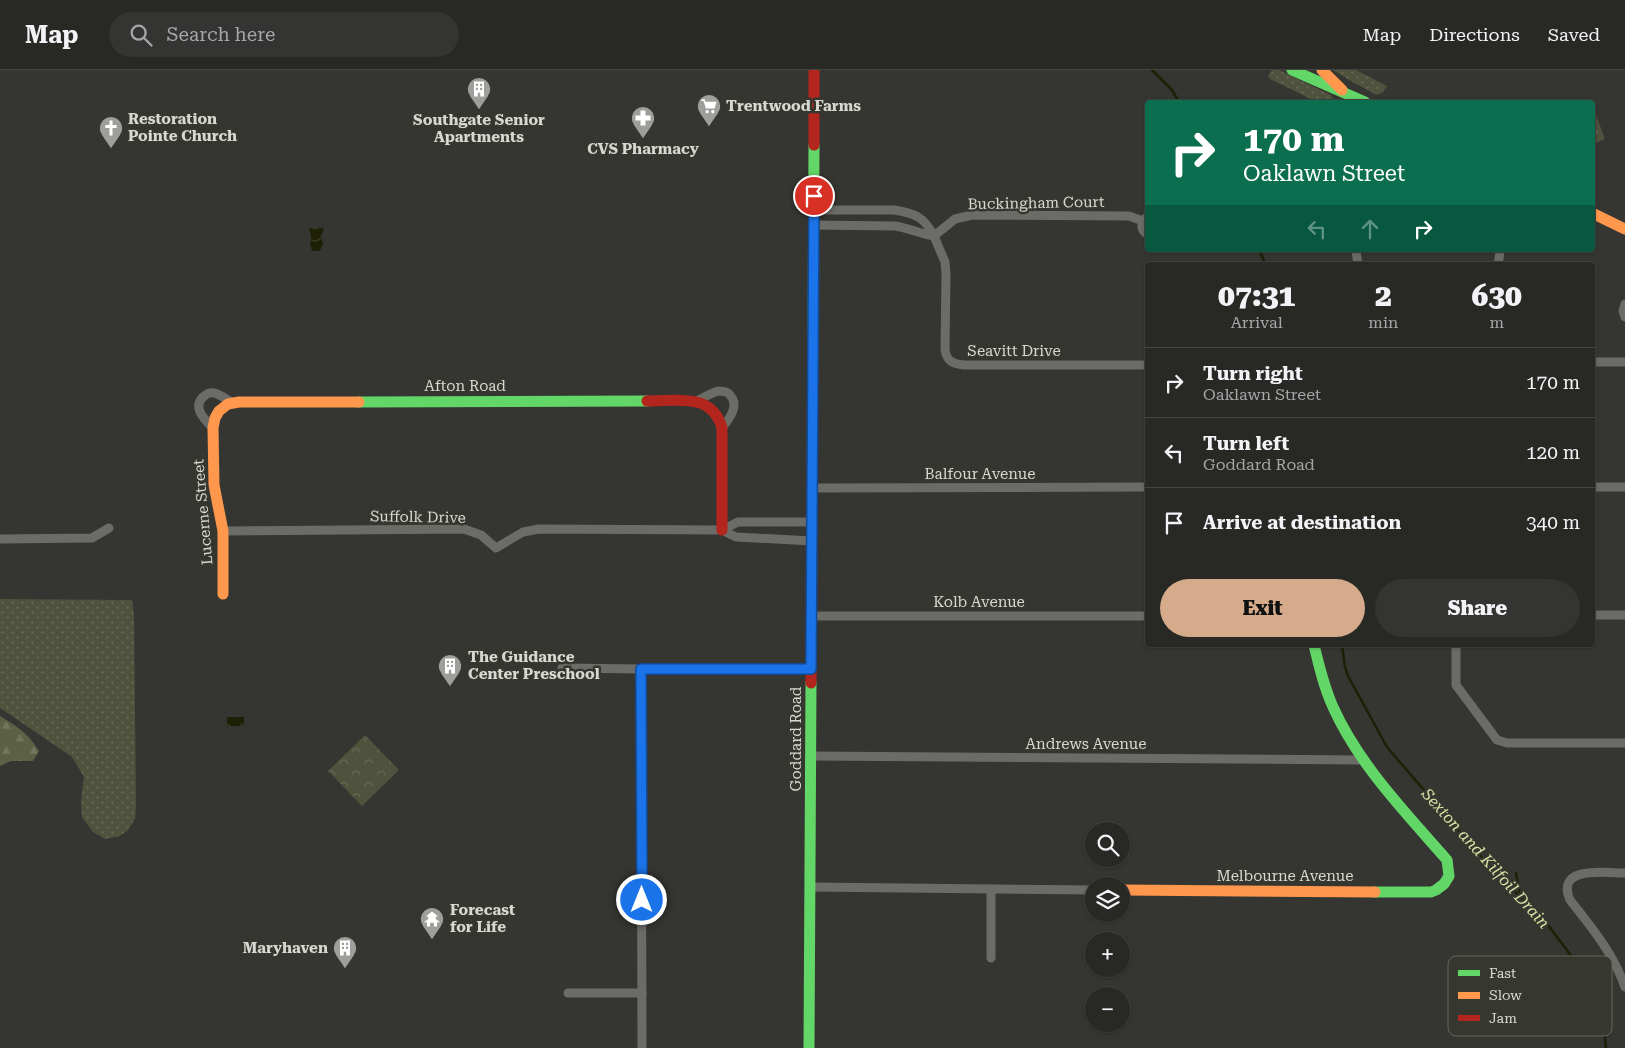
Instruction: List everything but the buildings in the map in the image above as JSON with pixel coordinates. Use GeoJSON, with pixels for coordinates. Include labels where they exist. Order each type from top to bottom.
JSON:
{"type":"FeatureCollection","features":[{"type":"Feature","properties":{"kind":"street","name":"Goddard Road"},"geometry":{"type":"LineString","coordinates":[[809,1048],[814,70]]}},
{"type":"Feature","properties":{"kind":"street"},"geometry":{"type":"LineString","coordinates":[[1292,70],[1360,100]]}},
{"type":"Feature","properties":{"kind":"street"},"geometry":{"type":"LineString","coordinates":[[1322,70],[1348,95]]}},
{"type":"Feature","properties":{"kind":"street"},"geometry":{"type":"LineString","coordinates":[[814,210],[894,210],[905,212],[915,215],[927,223],[934,236]]}},
{"type":"Feature","properties":{"kind":"street"},"geometry":{"type":"LineString","coordinates":[[1595,214],[1625,229]]}},
{"type":"Feature","properties":{"kind":"street","name":"Buckingham Court"},"geometry":{"type":"LineString","coordinates":[[934,236],[955,219],[972,215],[1129,216],[1145,219],[1142,230],[1145,232]]}},
{"type":"Feature","properties":{"kind":"street"},"geometry":{"type":"LineString","coordinates":[[813,225],[895,226],[934,236]]}},
{"type":"Feature","properties":{"kind":"street","name":"Seavitt Drive"},"geometry":{"type":"LineString","coordinates":[[934,236],[946,267],[945,349],[947,358],[951,363],[964,365],[1145,365]]}},
{"type":"Feature","properties":{"kind":"street"},"geometry":{"type":"LineString","coordinates":[[1625,304],[1623,311],[1625,317]]}},
{"type":"Feature","properties":{"kind":"street"},"geometry":{"type":"LineString","coordinates":[[1595,362],[1625,362]]}},
{"type":"Feature","properties":{"kind":"street","name":"Afton Road"},"geometry":{"type":"LineString","coordinates":[[219,411],[233,403],[697,401],[720,391],[728,392],[733,399],[734,407],[731,416],[722,428]]}},
{"type":"Feature","properties":{"kind":"street","name":"Afton Road"},"geometry":{"type":"LineString","coordinates":[[213,428],[203,419],[200,413],[199,405],[201,398],[207,394],[214,393],[233,403]]}},
{"type":"Feature","properties":{"kind":"street"},"geometry":{"type":"LineString","coordinates":[[697,401],[704,403],[714,411],[721,422],[722,530]]}},
{"type":"Feature","properties":{"kind":"street","name":"Lucerne Street"},"geometry":{"type":"LineString","coordinates":[[219,411],[213,428],[214,485],[223,531],[223,594]]}},
{"type":"Feature","properties":{"kind":"street","name":"Balfour Avenue"},"geometry":{"type":"LineString","coordinates":[[812,488],[1145,487]]}},
{"type":"Feature","properties":{"kind":"street"},"geometry":{"type":"LineString","coordinates":[[1595,487],[1625,487]]}},
{"type":"Feature","properties":{"kind":"street","name":"Suffolk Drive"},"geometry":{"type":"LineString","coordinates":[[722,530],[738,522],[812,522]]}},
{"type":"Feature","properties":{"kind":"street"},"geometry":{"type":"LineString","coordinates":[[0,539],[92,538],[110,528]]}},
{"type":"Feature","properties":{"kind":"street","name":"Suffolk Drive"},"geometry":{"type":"LineString","coordinates":[[223,531],[464,529],[481,535],[496,548],[523,532],[539,529],[722,530],[736,537],[812,541]]}},
{"type":"Feature","properties":{"kind":"street"},"geometry":{"type":"LineString","coordinates":[[1595,615],[1625,615]]}},
{"type":"Feature","properties":{"kind":"street","name":"Kolb Avenue"},"geometry":{"type":"LineString","coordinates":[[811,616],[1145,616]]}},
{"type":"Feature","properties":{"kind":"street"},"geometry":{"type":"LineString","coordinates":[[1314,647],[1320,674],[1331,706],[1362,760]]}},
{"type":"Feature","properties":{"kind":"street"},"geometry":{"type":"LineString","coordinates":[[1456,647],[1456,685],[1497,740],[1507,743],[1625,743]]}},
{"type":"Feature","properties":{"kind":"street"},"geometry":{"type":"LineString","coordinates":[[562,668],[811,669]]}},
{"type":"Feature","properties":{"kind":"street"},"geometry":{"type":"LineString","coordinates":[[641,669],[642,1048]]}},
{"type":"Feature","properties":{"kind":"street","name":"Andrews Avenue"},"geometry":{"type":"LineString","coordinates":[[811,756],[1362,760]]}},
{"type":"Feature","properties":{"kind":"street","name":"Melbourne Avenue"},"geometry":{"type":"LineString","coordinates":[[1130,890],[1431,892],[1439,889],[1446,882],[1449,874],[1447,860],[1362,760]]}},
{"type":"Feature","properties":{"kind":"street"},"geometry":{"type":"LineString","coordinates":[[1611,956],[1570,900],[1567,894],[1567,887],[1569,882],[1577,875],[1583,873],[1625,873]]}},
{"type":"Feature","properties":{"kind":"street"},"geometry":{"type":"LineString","coordinates":[[810,887],[1085,890]]}},
{"type":"Feature","properties":{"kind":"street"},"geometry":{"type":"LineString","coordinates":[[991,889],[991,958]]}},
{"type":"Feature","properties":{"kind":"street"},"geometry":{"type":"LineString","coordinates":[[1612,958],[1625,986]]}},
{"type":"Feature","properties":{"kind":"street"},"geometry":{"type":"LineString","coordinates":[[568,993],[642,993]]}},
{"type":"Feature","properties":{"kind":"green space"},"geometry":{"type":"Polygon","coordinates":[[[1272,70],[1279,70],[1331,95],[1334,100],[1313,100],[1270,79],[1268,76],[1272,70]]]}},
{"type":"Feature","properties":{"kind":"green space"},"geometry":{"type":"Polygon","coordinates":[[[1333,70],[1356,70],[1387,86],[1383,92],[1377,95],[1333,70]]]}},
{"type":"Feature","properties":{"kind":"green space"},"geometry":{"type":"Polygon","coordinates":[[[1595,112],[1605,139],[1595,143],[1595,112]]]}},
{"type":"Feature","properties":{"kind":"green space"},"geometry":{"type":"Polygon","coordinates":[[[0,599],[132,600],[134,615],[136,807],[135,819],[127,831],[120,836],[105,839],[93,832],[82,817],[81,802],[84,777],[72,757],[0,708],[0,599]]]}},
{"type":"Feature","properties":{"kind":"green space"},"geometry":{"type":"Polygon","coordinates":[[[0,716],[31,739],[39,751],[33,761],[11,761],[0,766],[0,716]]]}},
{"type":"Feature","properties":{"kind":"green space"},"geometry":{"type":"Polygon","coordinates":[[[365,735],[399,770],[362,806],[328,771],[365,735]]]}},
{"type":"Feature","properties":{"kind":"water"},"geometry":{"type":"Polygon","coordinates":[[[309,228],[324,228],[321,236],[323,244],[320,251],[312,251],[309,228]]]}},
{"type":"Feature","properties":{"kind":"water"},"geometry":{"type":"Polygon","coordinates":[[[227,717],[244,717],[244,726],[227,726],[227,717]]]}},
{"type":"Feature","properties":{"kind":"waterway","name":"Sexton and Kilfoil Drain"},"geometry":{"type":"LineString","coordinates":[[1152,70],[1172,90],[1178,100]]}},
{"type":"Feature","properties":{"kind":"waterway","name":"Sexton and Kilfoil Drain"},"geometry":{"type":"LineString","coordinates":[[1260,252],[1265,262]]}},
{"type":"Feature","properties":{"kind":"waterway","name":"Sexton and Kilfoil Drain"},"geometry":{"type":"LineString","coordinates":[[1342,647],[1348,676],[1387,747],[1483,859],[1548,925],[1571,956]]}},
{"type":"Feature","properties":{"kind":"waterway"},"geometry":{"type":"LineString","coordinates":[[1516,873],[1521,898]]}},
{"type":"Feature","properties":{"kind":"waterway","name":"Sexton and Kilfoil Drain"},"geometry":{"type":"LineString","coordinates":[[1605,1036],[1606,1048]]}},
{"type":"Feature","properties":{"kind":"traffic: fast"},"geometry":{"type":"LineString","coordinates":[[1292,70],[1360,100]]}},
{"type":"Feature","properties":{"kind":"traffic: fast"},"geometry":{"type":"LineString","coordinates":[[813,350],[814,145]]}},
{"type":"Feature","properties":{"kind":"traffic: fast"},"geometry":{"type":"LineString","coordinates":[[359,402],[647,401]]}},
{"type":"Feature","properties":{"kind":"traffic: fast"},"geometry":{"type":"LineString","coordinates":[[1315,647],[1333,707],[1356,749],[1384,788],[1447,860],[1449,876],[1444,884],[1436,890],[1431,892],[1375,892]]}},
{"type":"Feature","properties":{"kind":"traffic: fast"},"geometry":{"type":"LineString","coordinates":[[809,1048],[811,683]]}},
{"type":"Feature","properties":{"kind":"traffic: slow"},"geometry":{"type":"LineString","coordinates":[[1322,70],[1342,90]]}},
{"type":"Feature","properties":{"kind":"traffic: slow"},"geometry":{"type":"LineString","coordinates":[[1595,214],[1625,229]]}},
{"type":"Feature","properties":{"kind":"traffic: slow"},"geometry":{"type":"LineString","coordinates":[[223,594],[223,531],[214,485],[213,428],[219,411],[228,404],[239,402],[359,402]]}},
{"type":"Feature","properties":{"kind":"traffic: slow"},"geometry":{"type":"LineString","coordinates":[[1130,890],[1375,892]]}},
{"type":"Feature","properties":{"kind":"traffic: jam"},"geometry":{"type":"LineString","coordinates":[[814,70],[814,145]]}},
{"type":"Feature","properties":{"kind":"traffic: jam"},"geometry":{"type":"LineString","coordinates":[[811,683],[813,350]]}},
{"type":"Feature","properties":{"kind":"traffic: jam"},"geometry":{"type":"LineString","coordinates":[[647,401],[692,401],[710,409],[717,417],[722,428],[722,530]]}},
{"type":"Feature","properties":{"kind":"place","name":"Southgate Senior Apartments"},"geometry":{"type":"Point","coordinates":[479,110]}},
{"type":"Feature","properties":{"kind":"place","name":"Trentwood Farms"},"geometry":{"type":"Point","coordinates":[709,127]}},
{"type":"Feature","properties":{"kind":"place","name":"CVS Pharmacy"},"geometry":{"type":"Point","coordinates":[643,139]}},
{"type":"Feature","properties":{"kind":"place","name":"Restoration Pointe Church"},"geometry":{"type":"Point","coordinates":[111,149]}},
{"type":"Feature","properties":{"kind":"place","name":"The Guidance Center Preschool"},"geometry":{"type":"Point","coordinates":[450,687]}},
{"type":"Feature","properties":{"kind":"place","name":"Forecast for Life"},"geometry":{"type":"Point","coordinates":[432,940]}},
{"type":"Feature","properties":{"kind":"place","name":"Maryhaven"},"geometry":{"type":"Point","coordinates":[345,969]}},
{"type":"Feature","properties":{"kind":"route"},"geometry":{"type":"LineString","coordinates":[[642,900],[641,669],[811,669],[814,196]]}}]}
